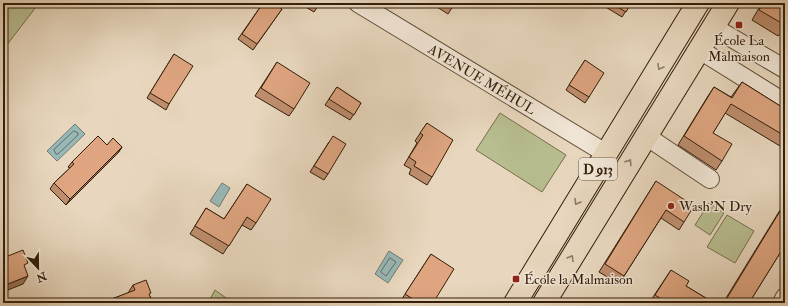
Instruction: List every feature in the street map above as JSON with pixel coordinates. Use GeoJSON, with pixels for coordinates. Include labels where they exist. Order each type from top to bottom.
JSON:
{"type":"FeatureCollection","features":[{"type":"Feature","properties":{"kind":"main road","name":"D 913"},"geometry":{"type":"LineString","coordinates":[[515,303],[698,3]]}},
{"type":"Feature","properties":{"kind":"main road","name":"D 913"},"geometry":{"type":"LineString","coordinates":[[544,303],[700,50],[720,12]]}},
{"type":"Feature","properties":{"kind":"street","name":"AVENUE MÉHUL"},"geometry":{"type":"LineString","coordinates":[[358,3],[607,154]]}},
{"type":"Feature","properties":{"kind":"street"},"geometry":{"type":"LineString","coordinates":[[720,12],[785,68]]}},
{"type":"Feature","properties":{"kind":"street"},"geometry":{"type":"LineString","coordinates":[[700,50],[785,104]]}},
{"type":"Feature","properties":{"kind":"street"},"geometry":{"type":"LineString","coordinates":[[646,136],[710,179]]}},
{"type":"Feature","properties":{"kind":"street"},"geometry":{"type":"LineString","coordinates":[[782,303],[785,297]]}},
{"type":"Feature","properties":{"kind":"green space"},"geometry":{"type":"Polygon","coordinates":[[[3,3],[39,3],[3,50],[3,3]]]}},
{"type":"Feature","properties":{"kind":"green space"},"geometry":{"type":"Polygon","coordinates":[[[500,113],[566,155],[542,192],[476,150],[500,113]]]}},
{"type":"Feature","properties":{"kind":"green space"},"geometry":{"type":"Polygon","coordinates":[[[709,203],[724,213],[710,235],[695,225],[709,203]]]}},
{"type":"Feature","properties":{"kind":"green space"},"geometry":{"type":"Polygon","coordinates":[[[727,215],[754,231],[735,263],[707,247],[727,215]]]}},
{"type":"Feature","properties":{"kind":"green space"},"geometry":{"type":"Polygon","coordinates":[[[215,290],[233,303],[208,303],[215,290]]]}},
{"type":"Feature","properties":{"kind":"water"},"geometry":{"type":"Polygon","coordinates":[[[75,124],[85,134],[57,161],[47,151],[75,124]]]}},
{"type":"Feature","properties":{"kind":"water"},"geometry":{"type":"Polygon","coordinates":[[[222,183],[230,188],[219,207],[210,201],[222,183]]]}},
{"type":"Feature","properties":{"kind":"water"},"geometry":{"type":"Polygon","coordinates":[[[389,251],[403,260],[388,283],[375,274],[389,251]]]}},
{"type":"Feature","properties":{"kind":"building"},"geometry":{"type":"Polygon","coordinates":[[[263,3],[274,3],[282,9],[257,44],[242,34],[263,3]]]}},
{"type":"Feature","properties":{"kind":"building"},"geometry":{"type":"Polygon","coordinates":[[[312,3],[320,3],[318,7],[312,3]]]}},
{"type":"Feature","properties":{"kind":"building"},"geometry":{"type":"Polygon","coordinates":[[[448,3],[455,3],[453,6],[448,3]]]}},
{"type":"Feature","properties":{"kind":"building"},"geometry":{"type":"Polygon","coordinates":[[[611,3],[631,3],[626,12],[611,3]]]}},
{"type":"Feature","properties":{"kind":"building"},"geometry":{"type":"Polygon","coordinates":[[[763,3],[785,3],[785,25],[759,10],[763,3]]]}},
{"type":"Feature","properties":{"kind":"building"},"geometry":{"type":"Polygon","coordinates":[[[174,54],[193,66],[169,104],[150,93],[174,54]]]}},
{"type":"Feature","properties":{"kind":"building"},"geometry":{"type":"Polygon","coordinates":[[[585,60],[604,73],[589,97],[569,85],[585,60]]]}},
{"type":"Feature","properties":{"kind":"building"},"geometry":{"type":"Polygon","coordinates":[[[277,62],[310,83],[294,109],[261,88],[277,62]]]}},
{"type":"Feature","properties":{"kind":"building"},"geometry":{"type":"Polygon","coordinates":[[[742,82],[785,109],[785,136],[731,104],[713,133],[732,144],[722,161],[684,136],[714,87],[732,98],[742,82]]]}},
{"type":"Feature","properties":{"kind":"building"},"geometry":{"type":"Polygon","coordinates":[[[337,87],[361,103],[354,115],[329,99],[337,87]]]}},
{"type":"Feature","properties":{"kind":"building"},"geometry":{"type":"Polygon","coordinates":[[[427,123],[453,140],[432,177],[414,166],[416,162],[409,157],[423,135],[420,133],[427,123]]]}},
{"type":"Feature","properties":{"kind":"building"},"geometry":{"type":"Polygon","coordinates":[[[98,136],[107,145],[113,138],[122,147],[70,199],[54,183],[74,164],[72,162],[98,136]]]}},
{"type":"Feature","properties":{"kind":"building"},"geometry":{"type":"Polygon","coordinates":[[[333,136],[346,144],[328,174],[314,166],[333,136]]]}},
{"type":"Feature","properties":{"kind":"building"},"geometry":{"type":"Polygon","coordinates":[[[656,181],[694,206],[684,222],[666,210],[624,276],[605,264],[656,181]]]}},
{"type":"Feature","properties":{"kind":"building"},"geometry":{"type":"Polygon","coordinates":[[[247,184],[271,199],[256,223],[247,217],[229,246],[195,226],[206,208],[224,219],[247,184]]]}},
{"type":"Feature","properties":{"kind":"building"},"geometry":{"type":"Polygon","coordinates":[[[785,203],[785,245],[749,303],[724,303],[785,203]]]}},
{"type":"Feature","properties":{"kind":"building"},"geometry":{"type":"Polygon","coordinates":[[[23,250],[28,263],[24,265],[28,276],[3,286],[3,258],[23,250]]]}},
{"type":"Feature","properties":{"kind":"building"},"geometry":{"type":"Polygon","coordinates":[[[431,254],[454,269],[433,303],[419,303],[405,294],[431,254]]]}},
{"type":"Feature","properties":{"kind":"building"},"geometry":{"type":"Polygon","coordinates":[[[671,270],[689,281],[686,286],[714,303],[657,303],[663,300],[655,295],[671,270]]]}},
{"type":"Feature","properties":{"kind":"building"},"geometry":{"type":"Polygon","coordinates":[[[146,280],[151,293],[149,294],[153,303],[104,303],[135,290],[133,285],[146,280]]]}},
{"type":"Feature","properties":{"kind":"place","name":"École La Malmaison"},"geometry":{"type":"Point","coordinates":[739,25]}},
{"type":"Feature","properties":{"kind":"place","name":"Wash'N Dry"},"geometry":{"type":"Point","coordinates":[671,206]}},
{"type":"Feature","properties":{"kind":"place","name":"École la Malmaison"},"geometry":{"type":"Point","coordinates":[516,279]}}]}
